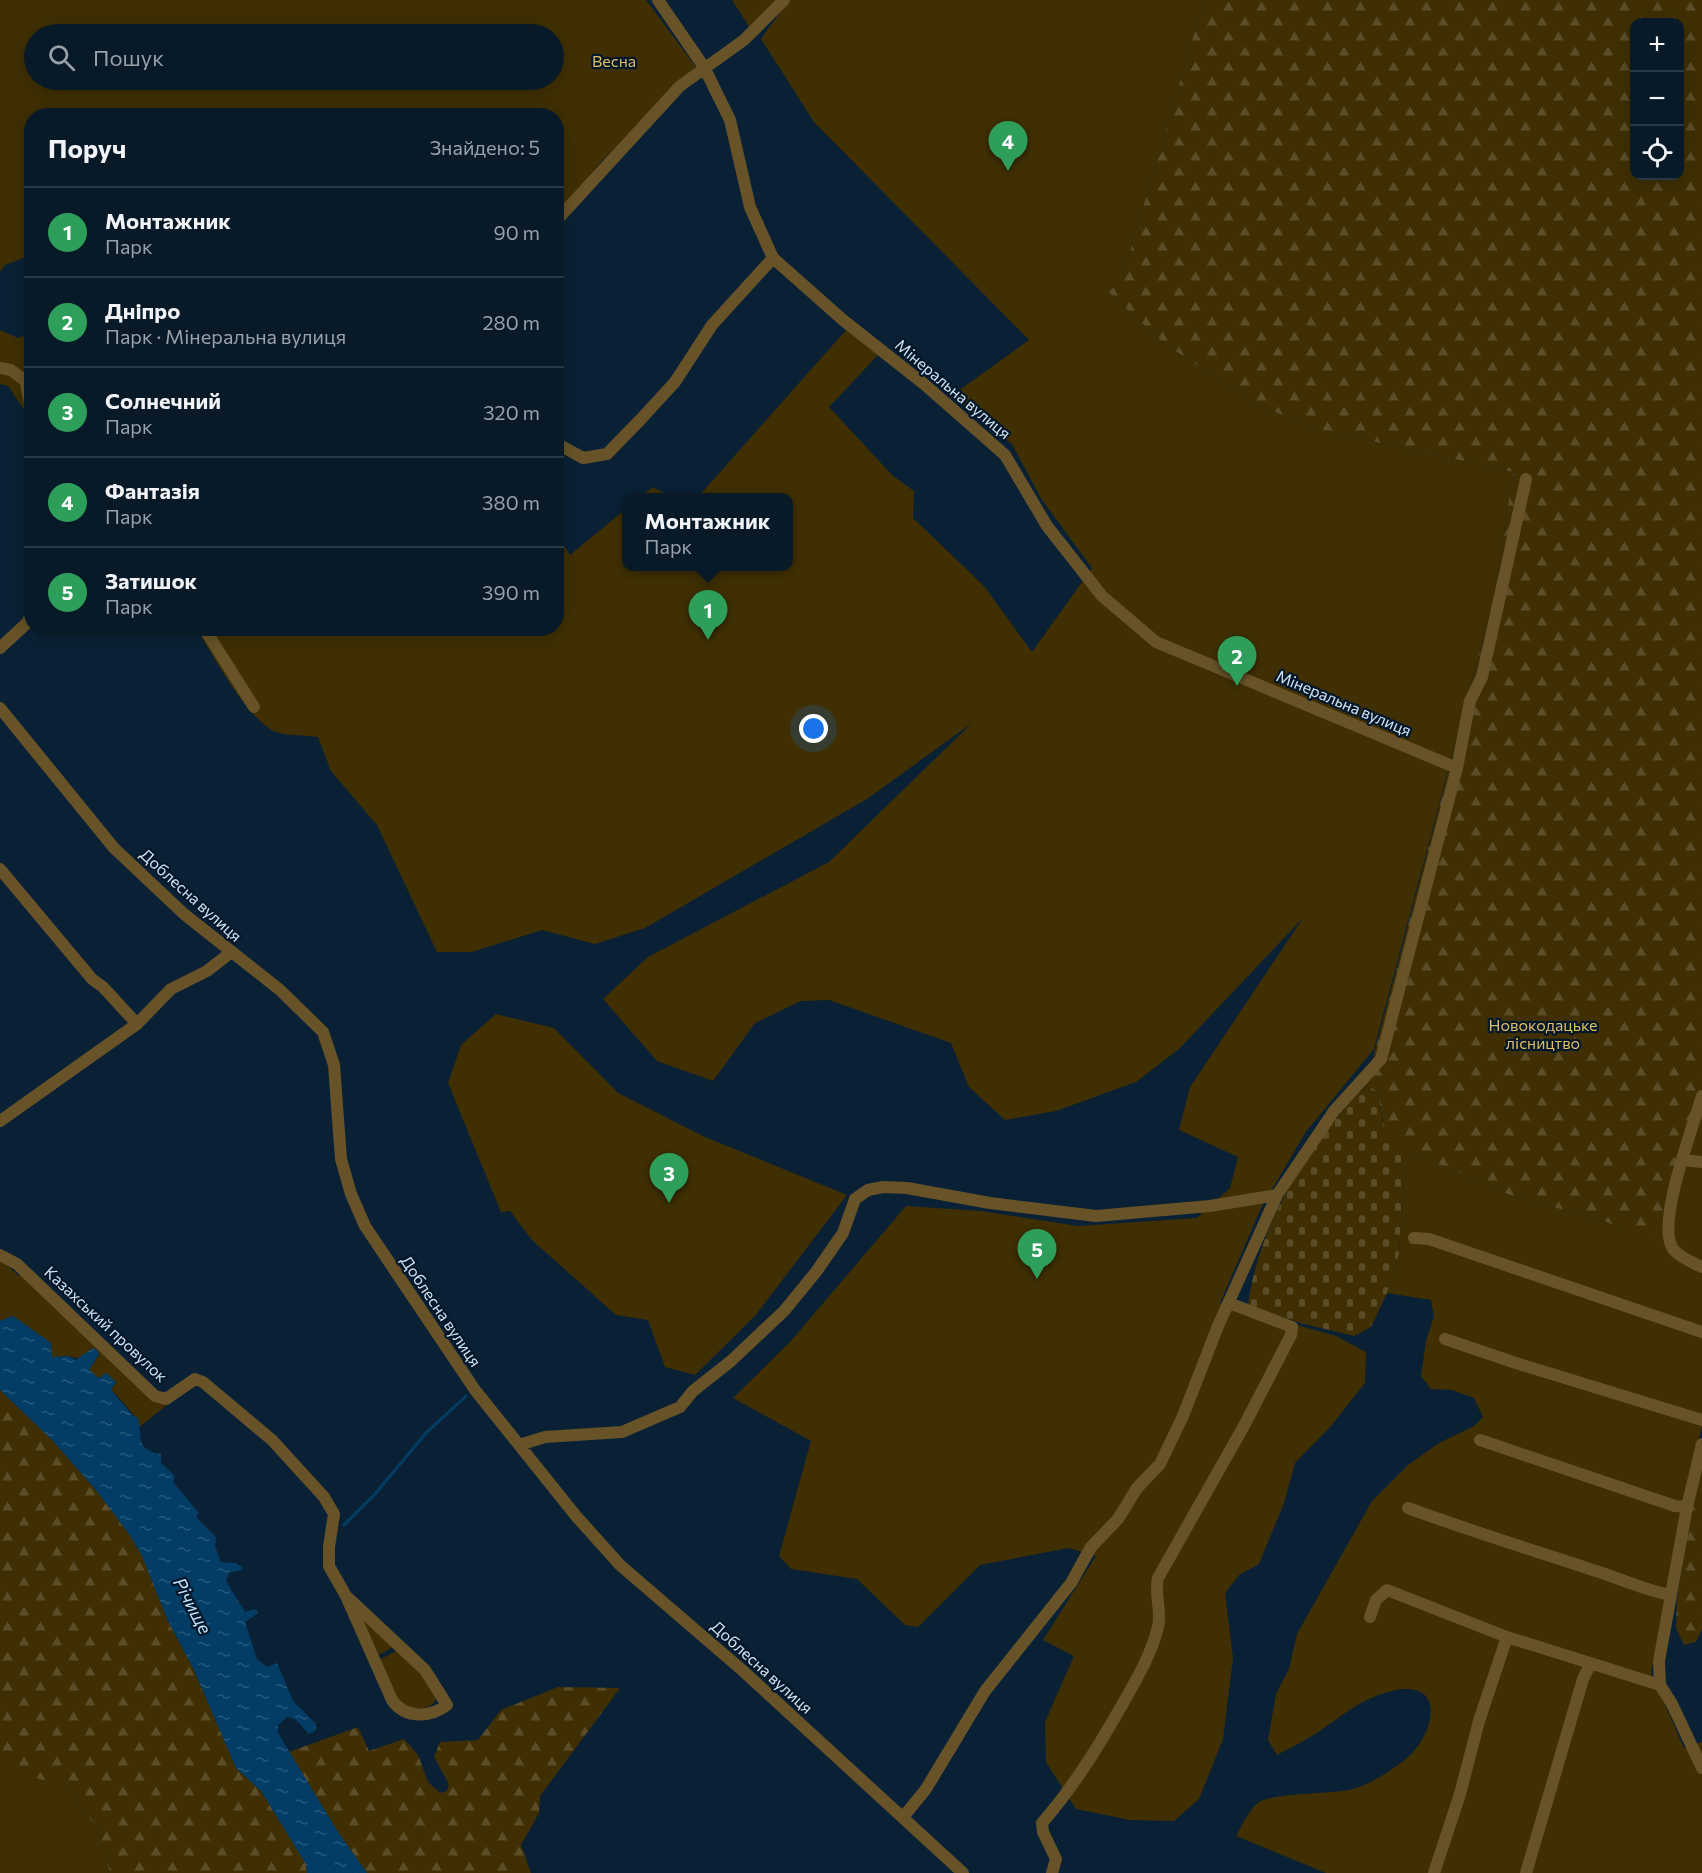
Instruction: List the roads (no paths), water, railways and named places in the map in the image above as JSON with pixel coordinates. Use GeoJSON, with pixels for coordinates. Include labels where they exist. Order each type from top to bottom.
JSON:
{"type":"FeatureCollection","features":[{"type":"Feature","properties":{"kind":"street","name":"Мінеральна вулиця"},"geometry":{"type":"LineString","coordinates":[[658,0],[704,67],[730,120],[750,207],[774,258],[843,320],[932,390],[1005,455],[1047,526],[1102,596],[1156,642],[1457,768]]}},
{"type":"Feature","properties":{"kind":"street"},"geometry":{"type":"LineString","coordinates":[[564,212],[680,86],[744,40],[784,0]]}},
{"type":"Feature","properties":{"kind":"street"},"geometry":{"type":"LineString","coordinates":[[564,447],[583,458],[607,454],[675,382],[712,326],[774,258]]}},
{"type":"Feature","properties":{"kind":"street"},"geometry":{"type":"LineString","coordinates":[[0,368],[10,370],[24,381]]}},
{"type":"Feature","properties":{"kind":"street"},"geometry":{"type":"LineString","coordinates":[[904,1816],[926,1789],[985,1691],[1071,1583],[1091,1547],[1118,1519],[1137,1488],[1160,1464],[1184,1416],[1229,1303],[1277,1195],[1334,1112],[1381,1059],[1457,768],[1470,701],[1482,676],[1526,479]]}},
{"type":"Feature","properties":{"kind":"street"},"geometry":{"type":"LineString","coordinates":[[0,648],[24,626]]}},
{"type":"Feature","properties":{"kind":"street"},"geometry":{"type":"LineString","coordinates":[[209,636],[254,707]]}},
{"type":"Feature","properties":{"kind":"street","name":"Доблесна вулиця"},"geometry":{"type":"LineString","coordinates":[[0,708],[114,848],[184,914],[280,990],[323,1032],[334,1065],[341,1159],[351,1194],[365,1226],[475,1390],[576,1516],[620,1565],[742,1670],[904,1816],[963,1873]]}},
{"type":"Feature","properties":{"kind":"street"},"geometry":{"type":"LineString","coordinates":[[0,869],[92,979],[137,1024]]}},
{"type":"Feature","properties":{"kind":"street"},"geometry":{"type":"LineString","coordinates":[[0,1121],[137,1024],[171,989],[207,971],[231,953]]}},
{"type":"Feature","properties":{"kind":"street"},"geometry":{"type":"LineString","coordinates":[[1702,1096],[1671,1202],[1667,1234],[1672,1249],[1702,1267]]}},
{"type":"Feature","properties":{"kind":"street"},"geometry":{"type":"LineString","coordinates":[[1683,1160],[1702,1162]]}},
{"type":"Feature","properties":{"kind":"street"},"geometry":{"type":"LineString","coordinates":[[519,1445],[545,1437],[622,1432],[680,1407],[693,1391],[731,1361],[784,1311],[816,1272],[843,1233],[855,1199],[868,1190],[883,1187],[907,1188],[990,1203],[1096,1216],[1210,1206],[1277,1195]]}},
{"type":"Feature","properties":{"kind":"street"},"geometry":{"type":"LineString","coordinates":[[1414,1238],[1429,1239],[1546,1277],[1702,1332]]}},
{"type":"Feature","properties":{"kind":"street","name":"Казахський провулок"},"geometry":{"type":"LineString","coordinates":[[0,1255],[17,1264],[155,1396],[166,1399],[188,1382],[195,1379],[203,1382],[272,1440],[324,1497],[334,1514],[329,1547],[329,1566],[346,1596],[397,1708],[404,1712],[428,1714],[447,1705],[424,1670],[346,1596]]}},
{"type":"Feature","properties":{"kind":"street"},"geometry":{"type":"LineString","coordinates":[[1052,1873],[1056,1859],[1042,1832],[1042,1823],[1082,1772],[1146,1662],[1161,1613],[1155,1593],[1158,1578],[1245,1424],[1291,1335],[1292,1327],[1229,1303]]}},
{"type":"Feature","properties":{"kind":"street"},"geometry":{"type":"LineString","coordinates":[[1445,1339],[1702,1420]]}},
{"type":"Feature","properties":{"kind":"street"},"geometry":{"type":"LineString","coordinates":[[1480,1440],[1675,1506],[1687,1507]]}},
{"type":"Feature","properties":{"kind":"street"},"geometry":{"type":"LineString","coordinates":[[1702,1444],[1687,1507],[1659,1661],[1660,1685],[1672,1704],[1702,1768]]}},
{"type":"Feature","properties":{"kind":"street"},"geometry":{"type":"LineString","coordinates":[[1408,1508],[1500,1542],[1598,1571],[1645,1590],[1670,1595]]}},
{"type":"Feature","properties":{"kind":"street"},"geometry":{"type":"LineString","coordinates":[[1370,1617],[1376,1600],[1387,1590],[1507,1637],[1590,1665],[1660,1685]]}},
{"type":"Feature","properties":{"kind":"street"},"geometry":{"type":"LineString","coordinates":[[1434,1873],[1460,1794],[1485,1699],[1507,1637]]}},
{"type":"Feature","properties":{"kind":"street"},"geometry":{"type":"LineString","coordinates":[[1526,1873],[1583,1678],[1590,1665]]}},
{"type":"Feature","properties":{"kind":"water","name":"Річище"},"geometry":{"type":"Polygon","coordinates":[[[13,1316],[51,1343],[52,1357],[69,1356],[75,1360],[93,1348],[97,1350],[99,1354],[89,1370],[99,1378],[106,1373],[116,1382],[111,1390],[133,1416],[137,1417],[142,1444],[152,1452],[161,1454],[161,1463],[175,1476],[173,1482],[199,1513],[196,1517],[216,1537],[215,1546],[221,1562],[236,1563],[242,1567],[242,1570],[229,1573],[226,1581],[245,1612],[255,1609],[258,1613],[245,1622],[257,1659],[267,1667],[277,1663],[293,1701],[316,1724],[316,1730],[309,1734],[295,1719],[287,1717],[278,1725],[278,1733],[338,1832],[367,1873],[307,1873],[306,1864],[261,1791],[236,1768],[194,1670],[168,1621],[142,1556],[129,1534],[96,1490],[52,1440],[0,1390],[0,1321],[13,1316]]]}},
{"type":"Feature","properties":{"kind":"waterway"},"geometry":{"type":"LineString","coordinates":[[344,1525],[375,1494],[426,1433],[466,1396]]}},
{"type":"Feature","properties":{"kind":"place","name":"Фантазія"},"geometry":{"type":"Point","coordinates":[1008,171]}},
{"type":"Feature","properties":{"kind":"place","name":"Монтажник"},"geometry":{"type":"Point","coordinates":[708,640]}},
{"type":"Feature","properties":{"kind":"place","name":"Дніпро"},"geometry":{"type":"Point","coordinates":[1237,686]}},
{"type":"Feature","properties":{"kind":"place","name":"Солнечний"},"geometry":{"type":"Point","coordinates":[669,1203]}},
{"type":"Feature","properties":{"kind":"place","name":"Затишок"},"geometry":{"type":"Point","coordinates":[1037,1279]}},
{"type":"Feature","properties":{"kind":"park label","name":"Весна"},"geometry":{"type":"Point","coordinates":[614,61]}},
{"type":"Feature","properties":{"kind":"park label","name":"Новокодацьке лісництво"},"geometry":{"type":"Point","coordinates":[1543,1034]}}]}
